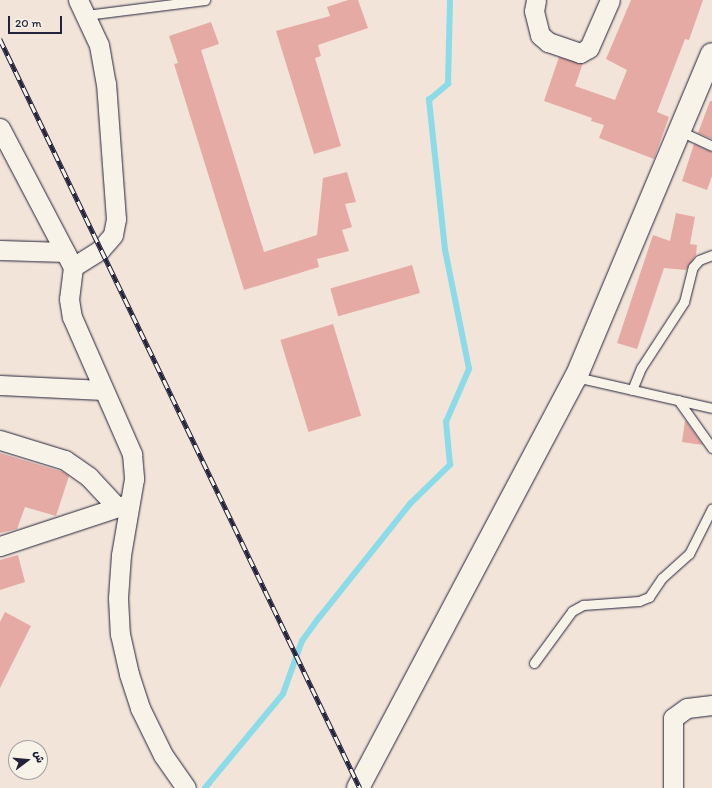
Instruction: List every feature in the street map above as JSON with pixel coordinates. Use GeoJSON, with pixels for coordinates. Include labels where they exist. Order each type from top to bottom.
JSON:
{"type":"FeatureCollection","features":[{"type":"Feature","properties":{"kind":"main road"},"geometry":{"type":"LineString","coordinates":[[358,788],[576,377],[712,54]]}},
{"type":"Feature","properties":{"kind":"street"},"geometry":{"type":"LineString","coordinates":[[536,0],[534,11],[540,35],[548,42],[580,53],[589,48],[610,0]]}},
{"type":"Feature","properties":{"kind":"street"},"geometry":{"type":"LineString","coordinates":[[0,250],[69,260],[100,250],[113,235],[116,219],[106,83],[99,45],[82,8]]}},
{"type":"Feature","properties":{"kind":"street"},"geometry":{"type":"LineString","coordinates":[[0,128],[69,260],[72,316],[132,454],[134,479],[124,505],[118,598],[120,634],[140,708],[163,756],[186,788]]}},
{"type":"Feature","properties":{"kind":"street"},"geometry":{"type":"LineString","coordinates":[[0,385],[103,390]]}},
{"type":"Feature","properties":{"kind":"street"},"geometry":{"type":"LineString","coordinates":[[0,440],[66,460],[124,505]]}},
{"type":"Feature","properties":{"kind":"street"},"geometry":{"type":"LineString","coordinates":[[0,546],[124,505]]}},
{"type":"Feature","properties":{"kind":"street"},"geometry":{"type":"LineString","coordinates":[[673,788],[673,718],[687,708],[712,705]]}},
{"type":"Feature","properties":{"kind":"lane"},"geometry":{"type":"LineString","coordinates":[[82,8],[205,0]]}},
{"type":"Feature","properties":{"kind":"lane"},"geometry":{"type":"LineString","coordinates":[[680,131],[712,146]]}},
{"type":"Feature","properties":{"kind":"lane"},"geometry":{"type":"LineString","coordinates":[[632,390],[641,368],[684,302],[693,268],[699,260],[712,255]]}},
{"type":"Feature","properties":{"kind":"lane"},"geometry":{"type":"LineString","coordinates":[[576,377],[712,408]]}},
{"type":"Feature","properties":{"kind":"lane"},"geometry":{"type":"LineString","coordinates":[[678,400],[712,448]]}},
{"type":"Feature","properties":{"kind":"lane"},"geometry":{"type":"LineString","coordinates":[[534,663],[572,611],[582,605],[639,601],[649,597],[662,578],[689,554],[712,508]]}},
{"type":"Feature","properties":{"kind":"building"},"geometry":{"type":"Polygon","coordinates":[[[348,0],[358,0],[368,28],[318,45],[321,56],[315,58],[341,146],[314,154],[276,31],[330,16],[327,7],[348,0]]]}},
{"type":"Feature","properties":{"kind":"building"},"geometry":{"type":"Polygon","coordinates":[[[631,0],[703,0],[689,40],[685,39],[657,112],[669,117],[654,159],[599,138],[604,125],[591,121],[592,118],[544,101],[559,57],[583,63],[575,86],[615,100],[627,70],[606,59],[631,0]]]}},
{"type":"Feature","properties":{"kind":"building"},"geometry":{"type":"Polygon","coordinates":[[[211,22],[219,44],[201,50],[264,252],[317,235],[323,178],[347,172],[356,202],[345,204],[352,227],[342,230],[349,251],[317,259],[319,267],[244,290],[174,64],[178,63],[169,36],[211,22]]]}},
{"type":"Feature","properties":{"kind":"building"},"geometry":{"type":"Polygon","coordinates":[[[710,101],[712,101],[712,139],[698,133],[710,101]]]}},
{"type":"Feature","properties":{"kind":"building"},"geometry":{"type":"Polygon","coordinates":[[[694,144],[712,152],[712,176],[707,190],[682,181],[694,144]]]}},
{"type":"Feature","properties":{"kind":"building"},"geometry":{"type":"Polygon","coordinates":[[[676,213],[695,217],[690,244],[697,245],[696,255],[686,270],[664,268],[637,349],[617,343],[653,235],[670,241],[676,213]]]}},
{"type":"Feature","properties":{"kind":"building"},"geometry":{"type":"Polygon","coordinates":[[[412,265],[420,293],[338,316],[330,288],[412,265]]]}},
{"type":"Feature","properties":{"kind":"building"},"geometry":{"type":"Polygon","coordinates":[[[333,324],[361,416],[308,432],[280,340],[333,324]]]}},
{"type":"Feature","properties":{"kind":"building"},"geometry":{"type":"Polygon","coordinates":[[[686,421],[703,445],[682,442],[686,421]]]}},
{"type":"Feature","properties":{"kind":"building"},"geometry":{"type":"Polygon","coordinates":[[[0,453],[63,472],[69,476],[56,516],[25,507],[17,529],[0,533],[0,453]]]}},
{"type":"Feature","properties":{"kind":"building"},"geometry":{"type":"Polygon","coordinates":[[[18,555],[25,582],[0,590],[0,560],[18,555]]]}},
{"type":"Feature","properties":{"kind":"building"},"geometry":{"type":"Polygon","coordinates":[[[5,612],[31,626],[0,688],[0,622],[5,612]]]}},
{"type":"Feature","properties":{"kind":"waterway"},"geometry":{"type":"LineString","coordinates":[[205,788],[283,694],[302,641],[319,618],[410,504],[450,465],[446,422],[469,369],[445,250],[429,100],[448,84],[450,0]]}},
{"type":"Feature","properties":{"kind":"railway"},"geometry":{"type":"LineString","coordinates":[[0,39],[360,788]]}}]}
